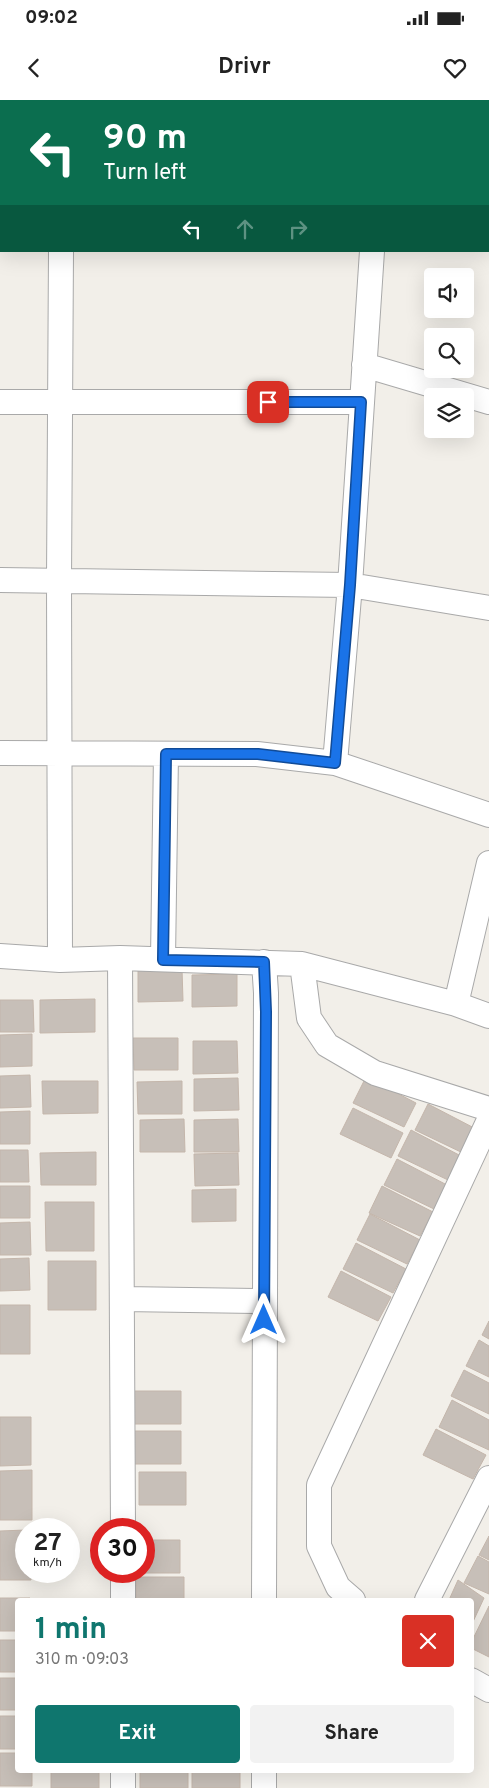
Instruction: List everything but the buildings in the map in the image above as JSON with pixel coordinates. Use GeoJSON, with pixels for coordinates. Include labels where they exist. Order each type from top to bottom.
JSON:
{"type":"FeatureCollection","features":[{"type":"Feature","properties":{"kind":"street"},"geometry":{"type":"LineString","coordinates":[[60,960],[59,581],[61,252]]}},
{"type":"Feature","properties":{"kind":"street"},"geometry":{"type":"LineString","coordinates":[[335,763],[350,585],[372,252]]}},
{"type":"Feature","properties":{"kind":"street"},"geometry":{"type":"LineString","coordinates":[[364,365],[489,402]]}},
{"type":"Feature","properties":{"kind":"street"},"geometry":{"type":"LineString","coordinates":[[0,402],[361,402]]}},
{"type":"Feature","properties":{"kind":"street"},"geometry":{"type":"LineString","coordinates":[[0,580],[350,585],[489,608]]}},
{"type":"Feature","properties":{"kind":"street"},"geometry":{"type":"LineString","coordinates":[[0,753],[258,754],[335,763],[489,815]]}},
{"type":"Feature","properties":{"kind":"street"},"geometry":{"type":"LineString","coordinates":[[163,960],[166,754]]}},
{"type":"Feature","properties":{"kind":"street"},"geometry":{"type":"LineString","coordinates":[[456,1004],[489,863]]}},
{"type":"Feature","properties":{"kind":"street"},"geometry":{"type":"LineString","coordinates":[[0,956],[60,960],[120,958],[302,964],[456,1004],[489,1016]]}},
{"type":"Feature","properties":{"kind":"street"},"geometry":{"type":"LineString","coordinates":[[120,958],[123,1518]]}},
{"type":"Feature","properties":{"kind":"street"},"geometry":{"type":"LineString","coordinates":[[264,962],[264,1598]]}},
{"type":"Feature","properties":{"kind":"street"},"geometry":{"type":"LineString","coordinates":[[302,964],[309,1018],[327,1045],[375,1073],[489,1109]]}},
{"type":"Feature","properties":{"kind":"street"},"geometry":{"type":"LineString","coordinates":[[351,1598],[338,1587],[319,1546],[319,1485],[489,1120]]}},
{"type":"Feature","properties":{"kind":"street"},"geometry":{"type":"LineString","coordinates":[[122,1299],[264,1301]]}},
{"type":"Feature","properties":{"kind":"street"},"geometry":{"type":"LineString","coordinates":[[428,1598],[489,1478]]}},
{"type":"Feature","properties":{"kind":"street"},"geometry":{"type":"LineString","coordinates":[[123,1583],[123,1598]]}},
{"type":"Feature","properties":{"kind":"street"},"geometry":{"type":"LineString","coordinates":[[474,1682],[489,1690]]}},
{"type":"Feature","properties":{"kind":"street"},"geometry":{"type":"LineString","coordinates":[[123,1773],[123,1788]]}},
{"type":"Feature","properties":{"kind":"street"},"geometry":{"type":"LineString","coordinates":[[264,1773],[264,1788]]}},
{"type":"Feature","properties":{"kind":"route"},"geometry":{"type":"LineString","coordinates":[[264,1320],[266,1012],[264,962],[163,960],[166,754],[258,754],[335,763],[350,585],[361,402],[268,402]]}}]}
